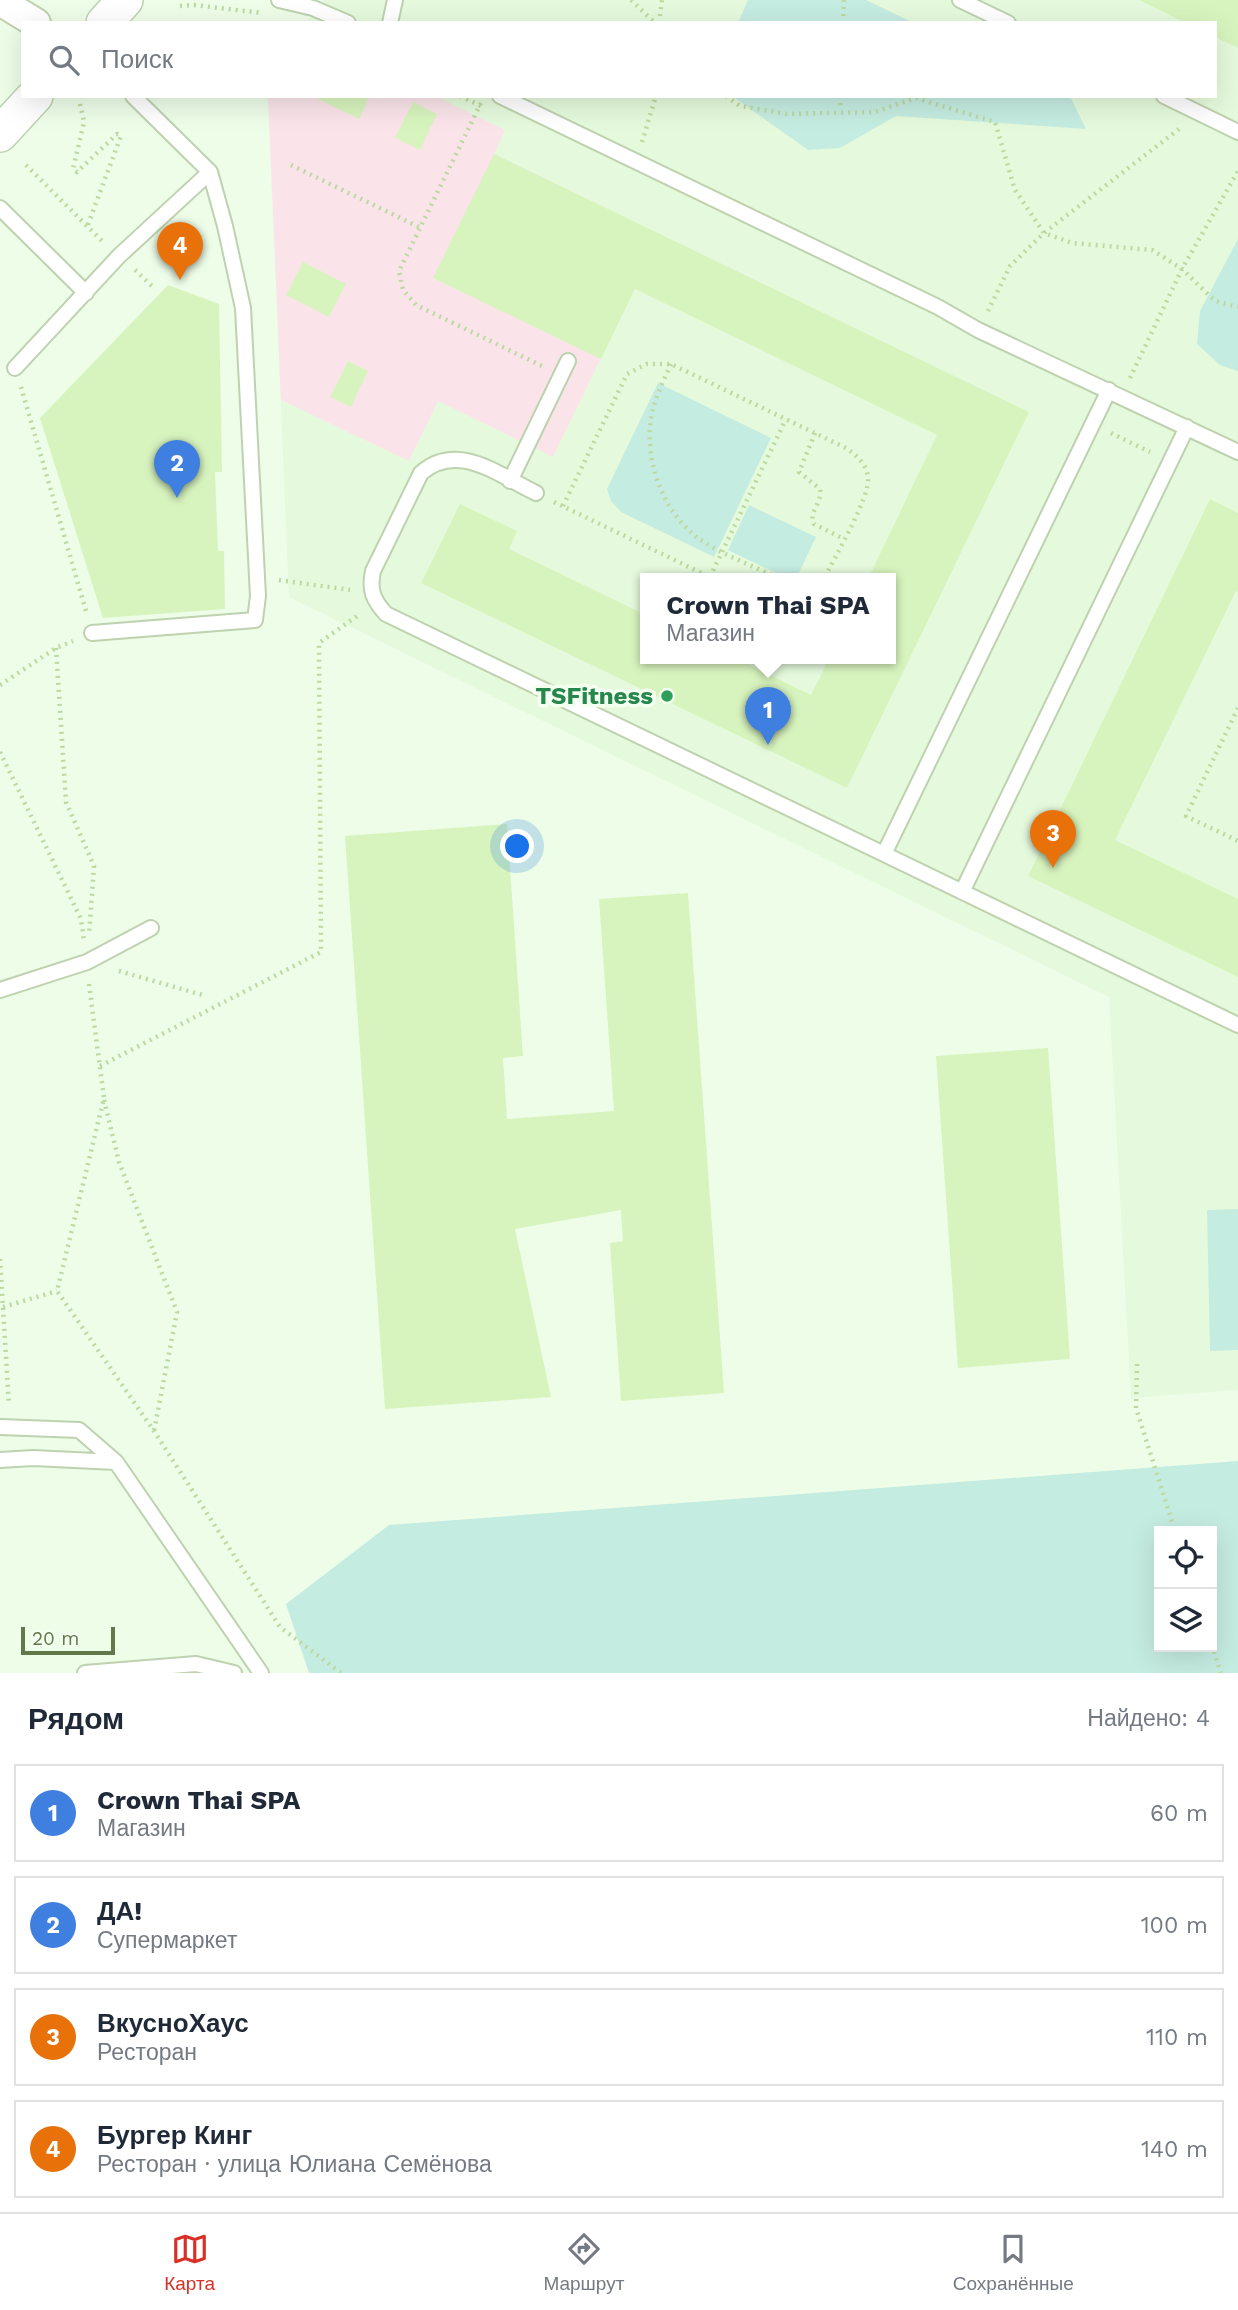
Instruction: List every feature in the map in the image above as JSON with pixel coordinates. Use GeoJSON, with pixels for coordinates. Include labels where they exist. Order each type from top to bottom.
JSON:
{"type":"FeatureCollection","features":[{"type":"Feature","properties":{"kind":"street"},"geometry":{"type":"LineString","coordinates":[[106,21],[125,0]]}},
{"type":"Feature","properties":{"kind":"street"},"geometry":{"type":"LineString","coordinates":[[0,1],[33,21]]}},
{"type":"Feature","properties":{"kind":"street"},"geometry":{"type":"LineString","coordinates":[[0,134],[33,98]]}},
{"type":"Feature","properties":{"kind":"lane"},"geometry":{"type":"LineString","coordinates":[[390,21],[395,0]]}},
{"type":"Feature","properties":{"kind":"lane"},"geometry":{"type":"LineString","coordinates":[[960,0],[1004,21]]}},
{"type":"Feature","properties":{"kind":"lane"},"geometry":{"type":"LineString","coordinates":[[277,7],[313,8],[343,21]]}},
{"type":"Feature","properties":{"kind":"lane"},"geometry":{"type":"LineString","coordinates":[[92,633],[255,620],[258,596],[243,308],[225,226],[210,172],[135,98]]}},
{"type":"Feature","properties":{"kind":"lane"},"geometry":{"type":"LineString","coordinates":[[504,98],[926,301],[978,330],[1238,452]]}},
{"type":"Feature","properties":{"kind":"lane"},"geometry":{"type":"LineString","coordinates":[[1168,98],[1238,132]]}},
{"type":"Feature","properties":{"kind":"lane"},"geometry":{"type":"LineString","coordinates":[[15,368],[119,256],[210,172]]}},
{"type":"Feature","properties":{"kind":"lane"},"geometry":{"type":"LineString","coordinates":[[0,208],[86,293]]}},
{"type":"Feature","properties":{"kind":"lane"},"geometry":{"type":"LineString","coordinates":[[510,481],[568,361]]}},
{"type":"Feature","properties":{"kind":"lane"},"geometry":{"type":"LineString","coordinates":[[884,854],[1109,390]]}},
{"type":"Feature","properties":{"kind":"lane"},"geometry":{"type":"LineString","coordinates":[[962,892],[1187,427]]}},
{"type":"Feature","properties":{"kind":"lane"},"geometry":{"type":"LineString","coordinates":[[536,493],[462,458],[443,458],[432,463],[421,473],[373,572],[374,598],[386,614],[1238,1025]]}},
{"type":"Feature","properties":{"kind":"lane"},"geometry":{"type":"LineString","coordinates":[[0,990],[87,962],[151,928]]}},
{"type":"Feature","properties":{"kind":"lane"},"geometry":{"type":"LineString","coordinates":[[5,1427],[79,1430],[116,1462],[261,1673]]}},
{"type":"Feature","properties":{"kind":"lane"},"geometry":{"type":"LineString","coordinates":[[0,1461],[33,1458],[116,1462]]}},
{"type":"Feature","properties":{"kind":"lane"},"geometry":{"type":"LineString","coordinates":[[85,1673],[196,1664],[234,1673]]}},
{"type":"Feature","properties":{"kind":"path"},"geometry":{"type":"LineString","coordinates":[[631,0],[655,21]]}},
{"type":"Feature","properties":{"kind":"path"},"geometry":{"type":"LineString","coordinates":[[657,21],[662,0]]}},
{"type":"Feature","properties":{"kind":"path"},"geometry":{"type":"LineString","coordinates":[[843,21],[844,0]]}},
{"type":"Feature","properties":{"kind":"path"},"geometry":{"type":"LineString","coordinates":[[180,6],[277,7]]}},
{"type":"Feature","properties":{"kind":"path"},"geometry":{"type":"LineString","coordinates":[[640,148],[655,98]]}},
{"type":"Feature","properties":{"kind":"path"},"geometry":{"type":"LineString","coordinates":[[729,98],[740,106],[787,114],[841,110],[875,112],[916,98],[995,122],[1015,190],[1044,233],[1072,243],[1152,250],[1182,269],[1214,301],[1238,307]]}},
{"type":"Feature","properties":{"kind":"path"},"geometry":{"type":"LineString","coordinates":[[840,98],[841,110]]}},
{"type":"Feature","properties":{"kind":"path"},"geometry":{"type":"LineString","coordinates":[[80,104],[84,122],[73,169],[77,172],[117,134],[121,136],[87,227]]}},
{"type":"Feature","properties":{"kind":"path"},"geometry":{"type":"LineString","coordinates":[[475,116],[399,271],[400,282],[416,305],[561,375]]}},
{"type":"Feature","properties":{"kind":"path"},"geometry":{"type":"LineString","coordinates":[[978,330],[1010,266],[1044,233],[1180,129]]}},
{"type":"Feature","properties":{"kind":"path"},"geometry":{"type":"LineString","coordinates":[[26,165],[105,244]]}},
{"type":"Feature","properties":{"kind":"path"},"geometry":{"type":"LineString","coordinates":[[291,165],[421,228]]}},
{"type":"Feature","properties":{"kind":"path"},"geometry":{"type":"LineString","coordinates":[[1126,385],[1182,269],[1238,171]]}},
{"type":"Feature","properties":{"kind":"path"},"geometry":{"type":"LineString","coordinates":[[135,270],[152,286]]}},
{"type":"Feature","properties":{"kind":"path"},"geometry":{"type":"LineString","coordinates":[[702,573],[564,506],[627,374],[648,364],[671,364],[846,448],[859,458],[866,468],[868,489],[827,573]]}},
{"type":"Feature","properties":{"kind":"path"},"geometry":{"type":"LineString","coordinates":[[671,364],[657,394],[651,420],[654,469],[675,514],[700,539],[768,573]]}},
{"type":"Feature","properties":{"kind":"path"},"geometry":{"type":"LineString","coordinates":[[15,368],[92,633]]}},
{"type":"Feature","properties":{"kind":"path"},"geometry":{"type":"LineString","coordinates":[[714,573],[786,419]]}},
{"type":"Feature","properties":{"kind":"path"},"geometry":{"type":"LineString","coordinates":[[1092,425],[1170,462]]}},
{"type":"Feature","properties":{"kind":"path"},"geometry":{"type":"LineString","coordinates":[[815,433],[799,472],[820,489],[821,496],[812,516],[814,524],[844,538]]}},
{"type":"Feature","properties":{"kind":"path"},"geometry":{"type":"LineString","coordinates":[[293,579],[374,598]]}},
{"type":"Feature","properties":{"kind":"path"},"geometry":{"type":"LineString","coordinates":[[100,1066],[321,952],[319,643],[374,598]]}},
{"type":"Feature","properties":{"kind":"path"},"geometry":{"type":"LineString","coordinates":[[0,685],[56,648],[66,802],[94,866],[87,962]]}},
{"type":"Feature","properties":{"kind":"path"},"geometry":{"type":"LineString","coordinates":[[1238,708],[1186,816],[1238,841]]}},
{"type":"Feature","properties":{"kind":"path"},"geometry":{"type":"LineString","coordinates":[[0,752],[81,919],[104,1098],[120,1162],[177,1312],[154,1431]]}},
{"type":"Feature","properties":{"kind":"path"},"geometry":{"type":"LineString","coordinates":[[87,962],[206,996]]}},
{"type":"Feature","properties":{"kind":"path"},"geometry":{"type":"LineString","coordinates":[[104,1098],[57,1291],[154,1431],[279,1627],[341,1673]]}},
{"type":"Feature","properties":{"kind":"path"},"geometry":{"type":"LineString","coordinates":[[0,1259],[5,1427]]}},
{"type":"Feature","properties":{"kind":"path"},"geometry":{"type":"LineString","coordinates":[[3,1307],[57,1291]]}},
{"type":"Feature","properties":{"kind":"path"},"geometry":{"type":"LineString","coordinates":[[1137,1364],[1136,1408],[1173,1526]]}},
{"type":"Feature","properties":{"kind":"path"},"geometry":{"type":"LineString","coordinates":[[1214,1652],[1222,1673]]}},
{"type":"Feature","properties":{"kind":"shaded area"},"geometry":{"type":"Polygon","coordinates":[[[323,0],[1238,0],[1238,1390],[1131,1398],[1109,997],[289,597],[268,98],[1217,98],[1217,21],[307,21],[323,0]]]}},
{"type":"Feature","properties":{"kind":"shaded area"},"geometry":{"type":"Polygon","coordinates":[[[748,0],[866,0],[910,21],[739,21],[748,0]]]}},
{"type":"Feature","properties":{"kind":"shaded area"},"geometry":{"type":"Polygon","coordinates":[[[268,98],[439,98],[505,130],[494,154],[606,208],[575,272],[630,298],[553,457],[438,401],[409,461],[281,400],[268,98]]]}},
{"type":"Feature","properties":{"kind":"shaded area"},"geometry":{"type":"Polygon","coordinates":[[[735,98],[1071,98],[1086,129],[896,116],[840,148],[808,150],[735,98]]]}},
{"type":"Feature","properties":{"kind":"shaded area"},"geometry":{"type":"Polygon","coordinates":[[[1238,239],[1238,371],[1220,365],[1197,344],[1200,311],[1238,239]]]}},
{"type":"Feature","properties":{"kind":"shaded area"},"geometry":{"type":"Polygon","coordinates":[[[658,383],[771,438],[714,557],[621,512],[611,501],[607,489],[658,383]]]}},
{"type":"Feature","properties":{"kind":"shaded area"},"geometry":{"type":"Polygon","coordinates":[[[749,505],[816,537],[799,573],[776,573],[728,550],[749,505]]]}},
{"type":"Feature","properties":{"kind":"shaded area"},"geometry":{"type":"Polygon","coordinates":[[[1238,1209],[1238,1350],[1210,1351],[1207,1210],[1238,1209]]]}},
{"type":"Feature","properties":{"kind":"shaded area"},"geometry":{"type":"Polygon","coordinates":[[[1238,1461],[1238,1673],[309,1673],[286,1604],[389,1525],[1238,1461]]]}},
{"type":"Feature","properties":{"kind":"building"},"geometry":{"type":"Polygon","coordinates":[[[1139,0],[1238,0],[1238,48],[1217,38],[1217,21],[1182,21],[1139,0]]]}},
{"type":"Feature","properties":{"kind":"building"},"geometry":{"type":"Polygon","coordinates":[[[316,98],[369,98],[359,119],[316,98]]]}},
{"type":"Feature","properties":{"kind":"building"},"geometry":{"type":"Polygon","coordinates":[[[413,102],[437,114],[420,150],[395,138],[413,102]]]}},
{"type":"Feature","properties":{"kind":"building"},"geometry":{"type":"Polygon","coordinates":[[[494,154],[1029,412],[847,788],[421,583],[460,504],[517,531],[509,549],[640,612],[640,664],[747,664],[811,695],[826,664],[896,664],[896,573],[871,573],[937,435],[635,289],[601,359],[433,278],[494,154]]]}},
{"type":"Feature","properties":{"kind":"building"},"geometry":{"type":"Polygon","coordinates":[[[303,262],[346,284],[329,317],[286,295],[303,262]]]}},
{"type":"Feature","properties":{"kind":"building"},"geometry":{"type":"Polygon","coordinates":[[[168,285],[219,304],[222,472],[215,472],[218,551],[224,551],[225,609],[103,618],[40,418],[168,285]]]}},
{"type":"Feature","properties":{"kind":"building"},"geometry":{"type":"Polygon","coordinates":[[[348,361],[368,371],[351,407],[330,397],[348,361]]]}},
{"type":"Feature","properties":{"kind":"building"},"geometry":{"type":"Polygon","coordinates":[[[1210,499],[1238,513],[1238,592],[1236,591],[1115,840],[1238,899],[1238,977],[1028,876],[1210,499]]]}},
{"type":"Feature","properties":{"kind":"building"},"geometry":{"type":"Polygon","coordinates":[[[507,824],[523,1056],[503,1058],[507,1119],[614,1111],[599,899],[688,893],[724,1393],[621,1401],[610,1243],[623,1241],[621,1210],[515,1229],[551,1397],[385,1409],[345,836],[507,824]]]}},
{"type":"Feature","properties":{"kind":"building"},"geometry":{"type":"Polygon","coordinates":[[[1048,1048],[1070,1359],[958,1368],[936,1056],[1048,1048]]]}},
{"type":"Feature","properties":{"kind":"place","name":"Бургер Кинг"},"geometry":{"type":"Point","coordinates":[180,280]}},
{"type":"Feature","properties":{"kind":"place","name":"ДА!"},"geometry":{"type":"Point","coordinates":[177,498]}},
{"type":"Feature","properties":{"kind":"place","name":"TSFitness"},"geometry":{"type":"Point","coordinates":[667,696]}},
{"type":"Feature","properties":{"kind":"place","name":"Crown Thai SPA"},"geometry":{"type":"Point","coordinates":[768,745]}},
{"type":"Feature","properties":{"kind":"place","name":"ВкусноХаус"},"geometry":{"type":"Point","coordinates":[1053,868]}}]}
